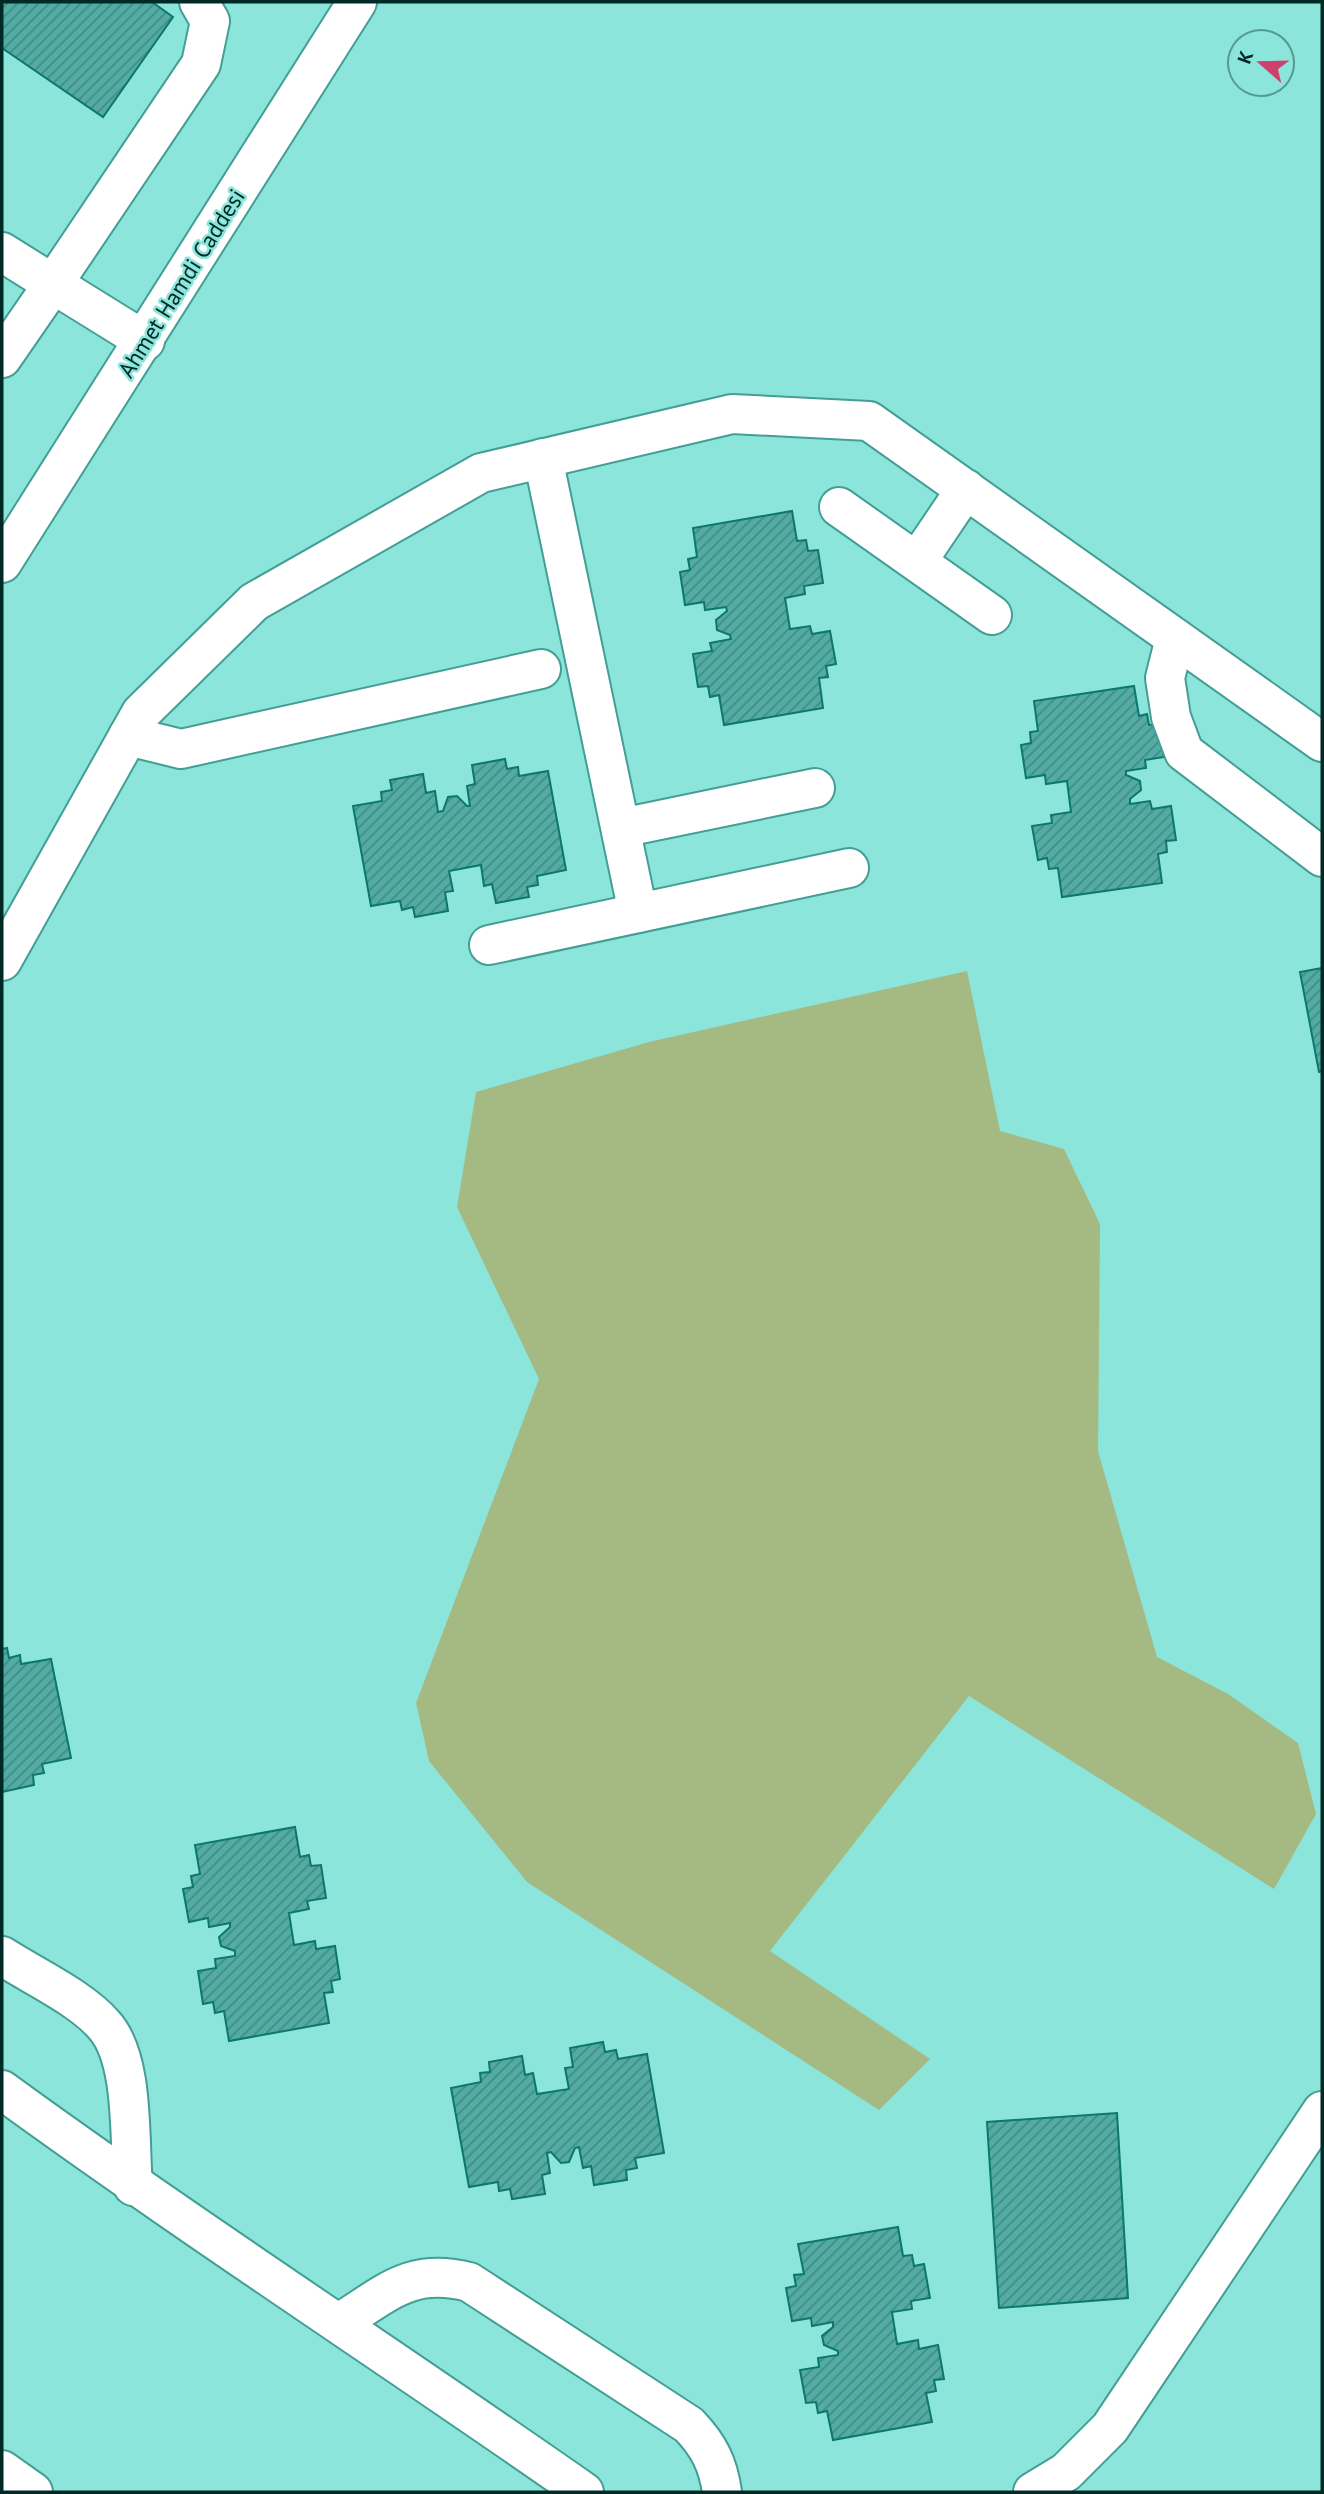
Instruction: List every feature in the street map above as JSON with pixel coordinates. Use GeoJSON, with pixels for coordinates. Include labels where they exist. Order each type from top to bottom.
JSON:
{"type":"FeatureCollection","features":[{"type":"Feature","properties":{"kind":"street"},"geometry":{"type":"LineString","coordinates":[[2,358],[201,64],[210,21],[199,2]]}},
{"type":"Feature","properties":{"kind":"street","name":"Ahmet Hamdi Caddesi"},"geometry":{"type":"LineString","coordinates":[[2,563],[145,341],[357,2]]}},
{"type":"Feature","properties":{"kind":"street"},"geometry":{"type":"LineString","coordinates":[[2,252],[145,341]]}},
{"type":"Feature","properties":{"kind":"street"},"geometry":{"type":"LineString","coordinates":[[2,961],[141,713],[254,602],[481,472],[732,414],[869,421],[1322,742]]}},
{"type":"Feature","properties":{"kind":"street"},"geometry":{"type":"LineString","coordinates":[[543,458],[638,914]]}},
{"type":"Feature","properties":{"kind":"street"},"geometry":{"type":"LineString","coordinates":[[918,560],[966,489]]}},
{"type":"Feature","properties":{"kind":"street"},"geometry":{"type":"LineString","coordinates":[[839,507],[918,560],[992,615]]}},
{"type":"Feature","properties":{"kind":"street"},"geometry":{"type":"LineString","coordinates":[[1175,638],[1165,678],[1171,717],[1184,752],[1322,857]]}},
{"type":"Feature","properties":{"kind":"street"},"geometry":{"type":"LineString","coordinates":[[128,736],[181,749],[541,669]]}},
{"type":"Feature","properties":{"kind":"street"},"geometry":{"type":"LineString","coordinates":[[621,828],[815,788]]}},
{"type":"Feature","properties":{"kind":"street"},"geometry":{"type":"LineString","coordinates":[[489,945],[849,869]]}},
{"type":"Feature","properties":{"kind":"street"},"geometry":{"type":"LineString","coordinates":[[2,1956],[90,2012],[115,2039],[124,2065],[133,2186]]}},
{"type":"Feature","properties":{"kind":"street"},"geometry":{"type":"LineString","coordinates":[[2,2090],[133,2186],[339,2323],[584,2492]]}},
{"type":"Feature","properties":{"kind":"street"},"geometry":{"type":"LineString","coordinates":[[1033,2492],[1066,2472],[1110,2428],[1322,2111]]}},
{"type":"Feature","properties":{"kind":"street"},"geometry":{"type":"LineString","coordinates":[[339,2323],[408,2280],[441,2276],[468,2282],[689,2425],[712,2454],[719,2470],[722,2492]]}},
{"type":"Feature","properties":{"kind":"street"},"geometry":{"type":"LineString","coordinates":[[2,2470],[33,2492]]}},
{"type":"Feature","properties":{"kind":"green space"},"geometry":{"type":"Polygon","coordinates":[[[967,971],[1000,1131],[1064,1149],[1100,1224],[1098,1451],[1157,1657],[1228,1694],[1298,1743],[1316,1814],[1274,1889],[969,1696],[770,1951],[930,2059],[879,2110],[527,1882],[429,1761],[416,1703],[539,1379],[457,1207],[476,1092],[649,1042],[967,971]]]}},
{"type":"Feature","properties":{"kind":"building"},"geometry":{"type":"Polygon","coordinates":[[[2,2],[152,2],[173,17],[103,117],[2,48],[2,2]]]}},
{"type":"Feature","properties":{"kind":"building"},"geometry":{"type":"Polygon","coordinates":[[[792,511],[797,541],[806,540],[808,551],[818,550],[823,583],[804,586],[805,594],[785,598],[790,629],[810,626],[812,634],[830,631],[836,664],[826,666],[828,677],[819,678],[823,708],[724,725],[719,695],[710,697],[708,686],[698,687],[693,654],[712,651],[710,643],[731,639],[730,635],[717,630],[716,620],[727,611],[726,607],[705,610],[704,602],[685,605],[680,572],[690,570],[688,559],[697,557],[693,528],[792,511]]]}},
{"type":"Feature","properties":{"kind":"building"},"geometry":{"type":"Polygon","coordinates":[[[1134,686],[1139,716],[1147,714],[1149,725],[1159,724],[1164,757],[1145,760],[1146,768],[1126,771],[1126,775],[1140,781],[1141,790],[1130,799],[1130,804],[1150,801],[1152,809],[1171,806],[1176,840],[1166,841],[1167,852],[1158,854],[1162,883],[1062,897],[1058,868],[1049,869],[1047,858],[1038,860],[1032,826],[1052,823],[1051,815],[1071,812],[1067,781],[1046,784],[1045,775],[1026,778],[1021,745],[1031,743],[1030,732],[1038,731],[1034,701],[1134,686]]]}},
{"type":"Feature","properties":{"kind":"building"},"geometry":{"type":"Polygon","coordinates":[[[505,759],[507,769],[518,767],[519,776],[548,771],[566,870],[537,876],[538,885],[527,887],[529,897],[496,903],[492,884],[484,886],[481,865],[449,871],[453,891],[445,892],[448,911],[415,917],[413,907],[402,910],[400,901],[371,906],[353,806],[382,801],[381,792],[392,790],[390,780],[423,774],[426,793],[435,791],[438,812],[443,811],[448,797],[457,796],[470,806],[467,786],[475,784],[472,765],[505,759]]]}},
{"type":"Feature","properties":{"kind":"building"},"geometry":{"type":"Polygon","coordinates":[[[1322,968],[1322,1071],[1319,1072],[1300,972],[1322,968]]]}},
{"type":"Feature","properties":{"kind":"building"},"geometry":{"type":"Polygon","coordinates":[[[7,1648],[9,1658],[20,1655],[21,1664],[51,1659],[71,1758],[42,1764],[44,1773],[33,1775],[34,1785],[2,1792],[2,1649],[7,1648]]]}},
{"type":"Feature","properties":{"kind":"building"},"geometry":{"type":"Polygon","coordinates":[[[295,1827],[300,1857],[309,1855],[311,1866],[321,1865],[326,1898],[307,1901],[309,1909],[289,1913],[294,1945],[315,1941],[316,1949],[335,1946],[340,1979],[331,1981],[333,1992],[324,1993],[329,2023],[229,2041],[224,2011],[215,2013],[213,2002],[203,2004],[198,1971],[216,1968],[215,1959],[235,1956],[235,1951],[221,1946],[219,1937],[230,1927],[230,1923],[209,1927],[208,1918],[189,1922],[183,1889],[193,1887],[191,1876],[200,1874],[195,1845],[295,1827]]]}},
{"type":"Feature","properties":{"kind":"building"},"geometry":{"type":"Polygon","coordinates":[[[603,2042],[605,2052],[616,2050],[618,2059],[647,2054],[664,2153],[635,2158],[637,2168],[626,2170],[627,2180],[594,2185],[591,2166],[583,2168],[579,2147],[575,2148],[569,2162],[561,2163],[551,2152],[547,2153],[550,2173],[542,2175],[545,2194],[512,2199],[510,2189],[499,2191],[498,2182],[469,2187],[451,2088],[481,2082],[480,2073],[490,2072],[489,2062],[522,2056],[525,2075],[533,2073],[537,2094],[569,2089],[565,2068],[573,2067],[570,2048],[603,2042]]]}},
{"type":"Feature","properties":{"kind":"building"},"geometry":{"type":"Polygon","coordinates":[[[1117,2113],[1128,2298],[999,2308],[987,2122],[1117,2113]]]}},
{"type":"Feature","properties":{"kind":"building"},"geometry":{"type":"Polygon","coordinates":[[[898,2227],[903,2256],[912,2255],[914,2266],[924,2264],[930,2298],[911,2301],[912,2309],[892,2312],[897,2344],[918,2340],[919,2349],[938,2345],[944,2379],[934,2380],[936,2391],[926,2393],[932,2422],[833,2440],[827,2411],[818,2413],[816,2402],[806,2403],[800,2370],[819,2367],[818,2358],[838,2355],[838,2351],[824,2345],[822,2336],[833,2327],[833,2322],[812,2326],[811,2318],[792,2321],[786,2288],[796,2286],[794,2275],[804,2274],[798,2244],[898,2227]]]}}]}
